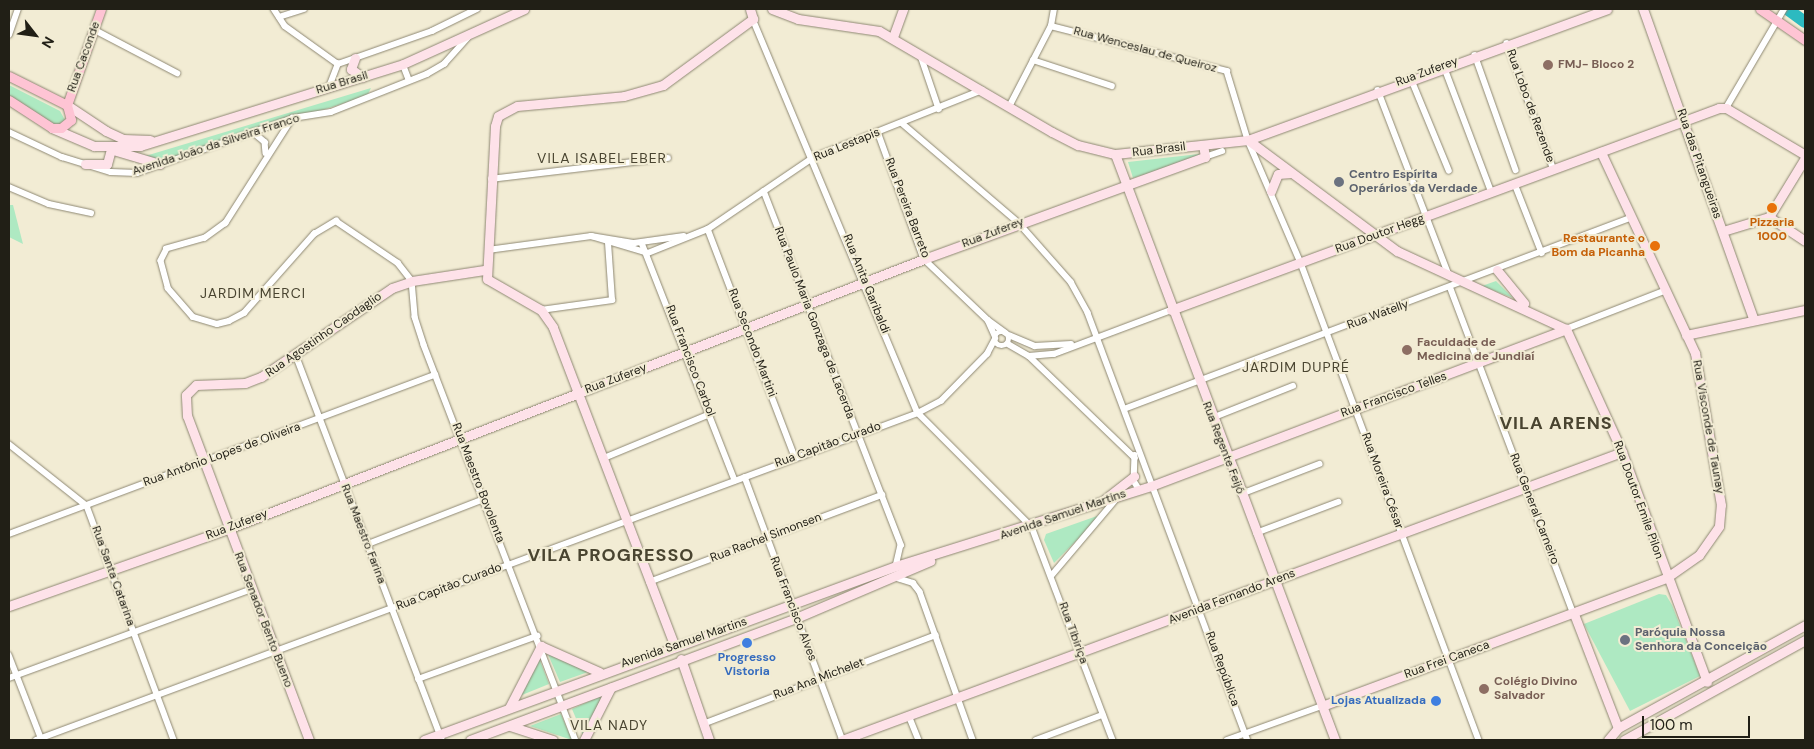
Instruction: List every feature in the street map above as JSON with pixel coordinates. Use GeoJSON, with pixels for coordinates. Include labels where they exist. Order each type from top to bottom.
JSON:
{"type":"FeatureCollection","features":[{"type":"Feature","properties":{"kind":"main road","name":"Rua Caconde"},"geometry":{"type":"LineString","coordinates":[[52,128],[61,128],[71,120],[67,105],[101,9]]}},
{"type":"Feature","properties":{"kind":"main road"},"geometry":{"type":"LineString","coordinates":[[1760,9],[1778,18],[1805,40]]}},
{"type":"Feature","properties":{"kind":"main road"},"geometry":{"type":"LineString","coordinates":[[9,76],[67,105]]}},
{"type":"Feature","properties":{"kind":"main road"},"geometry":{"type":"LineString","coordinates":[[9,100],[52,128]]}},
{"type":"Feature","properties":{"kind":"street"},"geometry":{"type":"LineString","coordinates":[[9,35],[18,9]]}},
{"type":"Feature","properties":{"kind":"street"},"geometry":{"type":"LineString","coordinates":[[274,9],[298,37],[338,64]]}},
{"type":"Feature","properties":{"kind":"street"},"geometry":{"type":"LineString","coordinates":[[279,17],[304,9]]}},
{"type":"Feature","properties":{"kind":"street"},"geometry":{"type":"LineString","coordinates":[[329,87],[338,64],[432,31],[476,9]]}},
{"type":"Feature","properties":{"kind":"street","name":"Rua Brasil"},"geometry":{"type":"LineString","coordinates":[[111,149],[153,140],[403,64],[524,9]]}},
{"type":"Feature","properties":{"kind":"street","name":"Rua Anita Garibaldi"},"geometry":{"type":"LineString","coordinates":[[750,9],[866,282],[918,413],[1032,527]]}},
{"type":"Feature","properties":{"kind":"street","name":"Rua Brasil"},"geometry":{"type":"LineString","coordinates":[[772,9],[798,19],[868,26],[893,37],[1078,145],[1115,154],[1248,140]]}},
{"type":"Feature","properties":{"kind":"street"},"geometry":{"type":"LineString","coordinates":[[893,37],[903,9]]}},
{"type":"Feature","properties":{"kind":"street"},"geometry":{"type":"LineString","coordinates":[[1010,105],[1051,26],[1054,9]]}},
{"type":"Feature","properties":{"kind":"street","name":"Rua Zuferey"},"geometry":{"type":"LineString","coordinates":[[1248,140],[1378,90],[1607,9]]}},
{"type":"Feature","properties":{"kind":"street","name":"Rua das Pitangueiras"},"geometry":{"type":"LineString","coordinates":[[1643,9],[1685,122],[1754,320]]}},
{"type":"Feature","properties":{"kind":"street"},"geometry":{"type":"LineString","coordinates":[[1723,231],[1769,217],[1805,157],[1726,108],[1784,9]]}},
{"type":"Feature","properties":{"kind":"street"},"geometry":{"type":"LineString","coordinates":[[676,647],[626,520],[580,393],[553,327],[541,310],[498,289],[484,270],[488,250],[494,126],[506,110],[649,90],[678,75],[753,19]]}},
{"type":"Feature","properties":{"kind":"street","name":"Rua Wenceslau de Queiroz"},"geometry":{"type":"LineString","coordinates":[[1051,26],[1227,71],[1248,140]]}},
{"type":"Feature","properties":{"kind":"street"},"geometry":{"type":"LineString","coordinates":[[95,30],[177,73]]}},
{"type":"Feature","properties":{"kind":"street","name":"Avenida João da Silveira Franco"},"geometry":{"type":"LineString","coordinates":[[10,135],[85,164],[124,174],[160,164],[293,118],[331,112],[444,64],[468,36]]}},
{"type":"Feature","properties":{"kind":"street","name":"Rua Lobo de Rezende"},"geometry":{"type":"LineString","coordinates":[[1507,43],[1554,170]]}},
{"type":"Feature","properties":{"kind":"street"},"geometry":{"type":"LineString","coordinates":[[919,52],[939,109]]}},
{"type":"Feature","properties":{"kind":"street"},"geometry":{"type":"LineString","coordinates":[[1475,55],[1516,170]]}},
{"type":"Feature","properties":{"kind":"street"},"geometry":{"type":"LineString","coordinates":[[355,58],[351,69],[362,77]]}},
{"type":"Feature","properties":{"kind":"street"},"geometry":{"type":"LineString","coordinates":[[1033,60],[1112,86]]}},
{"type":"Feature","properties":{"kind":"street"},"geometry":{"type":"LineString","coordinates":[[403,64],[409,80]]}},
{"type":"Feature","properties":{"kind":"street"},"geometry":{"type":"LineString","coordinates":[[1444,66],[1492,193]]}},
{"type":"Feature","properties":{"kind":"street"},"geometry":{"type":"LineString","coordinates":[[1411,78],[1450,170]]}},
{"type":"Feature","properties":{"kind":"street","name":"Rua Lestapis"},"geometry":{"type":"LineString","coordinates":[[648,254],[708,229],[814,157],[984,90]]}},
{"type":"Feature","properties":{"kind":"street"},"geometry":{"type":"LineString","coordinates":[[1378,90],[1448,272]]}},
{"type":"Feature","properties":{"kind":"street"},"geometry":{"type":"LineString","coordinates":[[67,105],[106,131],[123,138],[153,140]]}},
{"type":"Feature","properties":{"kind":"street","name":"Rua Doutor Hegg"},"geometry":{"type":"LineString","coordinates":[[1029,356],[1054,354],[1074,344],[1726,108]]}},
{"type":"Feature","properties":{"kind":"street"},"geometry":{"type":"LineString","coordinates":[[293,118],[266,155],[216,232],[174,244],[162,254],[163,275],[182,309],[204,322],[217,324],[244,313],[314,234],[336,221],[398,263],[412,281]]}},
{"type":"Feature","properties":{"kind":"street"},"geometry":{"type":"LineString","coordinates":[[902,123],[1019,223],[1071,282],[1096,336],[1124,409],[1134,440],[1134,475],[1140,489]]}},
{"type":"Feature","properties":{"kind":"street"},"geometry":{"type":"LineString","coordinates":[[52,128],[94,146],[111,149],[160,164]]}},
{"type":"Feature","properties":{"kind":"street"},"geometry":{"type":"LineString","coordinates":[[94,146],[98,134],[106,131]]}},
{"type":"Feature","properties":{"kind":"street"},"geometry":{"type":"LineString","coordinates":[[253,132],[265,142],[266,155]]}},
{"type":"Feature","properties":{"kind":"street","name":"Rua Pereira Barreto"},"geometry":{"type":"LineString","coordinates":[[878,132],[924,259],[988,320],[1008,334]]}},
{"type":"Feature","properties":{"kind":"street"},"geometry":{"type":"LineString","coordinates":[[1248,140],[1398,251],[1532,310],[1566,329]]}},
{"type":"Feature","properties":{"kind":"street","name":"Rua Moreira César"},"geometry":{"type":"LineString","coordinates":[[1248,140],[1302,263],[1326,334],[1356,409],[1479,740]]}},
{"type":"Feature","properties":{"kind":"street"},"geometry":{"type":"LineString","coordinates":[[1203,145],[1205,157]]}},
{"type":"Feature","properties":{"kind":"street"},"geometry":{"type":"LineString","coordinates":[[85,164],[107,164],[111,149]]}},
{"type":"Feature","properties":{"kind":"street","name":"Rua Zuferey"},"geometry":{"type":"LineString","coordinates":[[9,606],[228,529],[343,483],[686,353],[924,259],[1126,184],[1222,151]]}},
{"type":"Feature","properties":{"kind":"street","name":"Rua Visconde de Taunay"},"geometry":{"type":"LineString","coordinates":[[1601,152],[1630,218],[1686,335],[1698,370],[1721,516],[1699,556],[1666,578]]}},
{"type":"Feature","properties":{"kind":"street","name":"Rua Regente Feijó"},"geometry":{"type":"LineString","coordinates":[[1115,154],[1171,310],[1334,740]]}},
{"type":"Feature","properties":{"kind":"street"},"geometry":{"type":"LineString","coordinates":[[491,180],[668,158]]}},
{"type":"Feature","properties":{"kind":"street"},"geometry":{"type":"LineString","coordinates":[[1271,191],[1278,174],[1293,174]]}},
{"type":"Feature","properties":{"kind":"street"},"geometry":{"type":"LineString","coordinates":[[1515,184],[1542,253]]}},
{"type":"Feature","properties":{"kind":"street"},"geometry":{"type":"LineString","coordinates":[[9,187],[49,204],[91,213]]}},
{"type":"Feature","properties":{"kind":"street","name":"Rua Paulo Maria Gonzaga de Lacerda"},"geometry":{"type":"LineString","coordinates":[[764,191],[901,545],[896,566]]}},
{"type":"Feature","properties":{"kind":"street"},"geometry":{"type":"LineString","coordinates":[[1769,217],[1805,241]]}},
{"type":"Feature","properties":{"kind":"street","name":"Rua Watelly"},"geometry":{"type":"LineString","coordinates":[[1124,409],[1451,289],[1630,218]]}},
{"type":"Feature","properties":{"kind":"street","name":"Rua Secondo Martini"},"geometry":{"type":"LineString","coordinates":[[708,229],[795,457]]}},
{"type":"Feature","properties":{"kind":"street","name":"Rua Lestapis"},"geometry":{"type":"LineString","coordinates":[[488,250],[592,236],[642,243],[694,235]]}},
{"type":"Feature","properties":{"kind":"street"},"geometry":{"type":"LineString","coordinates":[[592,236],[608,243],[648,254]]}},
{"type":"Feature","properties":{"kind":"street"},"geometry":{"type":"LineString","coordinates":[[541,310],[612,300],[608,243]]}},
{"type":"Feature","properties":{"kind":"street","name":"Rua Francisco Carbol"},"geometry":{"type":"LineString","coordinates":[[642,243],[648,254],[735,480]]}},
{"type":"Feature","properties":{"kind":"street","name":"Rua Agostinho Caodaglio"},"geometry":{"type":"LineString","coordinates":[[187,416],[186,395],[196,385],[245,383],[296,355],[371,301],[412,281],[484,270]]}},
{"type":"Feature","properties":{"kind":"street"},"geometry":{"type":"LineString","coordinates":[[1496,270],[1512,293],[1532,310]]}},
{"type":"Feature","properties":{"kind":"street","name":"Rua Maestro Bovolenta"},"geometry":{"type":"LineString","coordinates":[[412,281],[415,317],[435,375],[462,439],[576,740]]}},
{"type":"Feature","properties":{"kind":"street","name":"Rua General Carneiro"},"geometry":{"type":"LineString","coordinates":[[1451,289],[1618,728]]}},
{"type":"Feature","properties":{"kind":"street","name":"Rua Francisco Telles"},"geometry":{"type":"LineString","coordinates":[[1151,486],[1480,363],[1664,291]]}},
{"type":"Feature","properties":{"kind":"street"},"geometry":{"type":"LineString","coordinates":[[1686,335],[1805,310]]}},
{"type":"Feature","properties":{"kind":"street","name":"Rua Pereira Barreto"},"geometry":{"type":"LineString","coordinates":[[988,320],[995,338],[1005,345]]}},
{"type":"Feature","properties":{"kind":"street","name":"Rua Doutor Emile Pilon"},"geometry":{"type":"LineString","coordinates":[[1566,329],[1622,452],[1666,578],[1707,682]]}},
{"type":"Feature","properties":{"kind":"street"},"geometry":{"type":"LineString","coordinates":[[987,354],[995,338],[1008,334]]}},
{"type":"Feature","properties":{"kind":"street"},"geometry":{"type":"LineString","coordinates":[[987,354],[1005,345],[1008,334]]}},
{"type":"Feature","properties":{"kind":"street","name":"Rua Doutor Hegg"},"geometry":{"type":"LineString","coordinates":[[1008,334],[1034,346],[1074,344]]}},
{"type":"Feature","properties":{"kind":"street"},"geometry":{"type":"LineString","coordinates":[[1005,345],[1029,356],[1135,458]]}},
{"type":"Feature","properties":{"kind":"street","name":"Rua Capitão Curado"},"geometry":{"type":"LineString","coordinates":[[40,740],[158,695],[276,654],[626,520],[918,413],[940,401],[987,354]]}},
{"type":"Feature","properties":{"kind":"street","name":"Rua Maestro Farina"},"geometry":{"type":"LineString","coordinates":[[296,355],[318,420],[368,544],[441,737]]}},
{"type":"Feature","properties":{"kind":"street","name":"Rua Antônio Lopes de Oliveira"},"geometry":{"type":"LineString","coordinates":[[9,534],[435,375]]}},
{"type":"Feature","properties":{"kind":"street"},"geometry":{"type":"LineString","coordinates":[[1212,418],[1293,386]]}},
{"type":"Feature","properties":{"kind":"street"},"geometry":{"type":"LineString","coordinates":[[604,458],[710,414]]}},
{"type":"Feature","properties":{"kind":"street","name":"Rua Senador Bento Bueno"},"geometry":{"type":"LineString","coordinates":[[187,416],[308,740]]}},
{"type":"Feature","properties":{"kind":"street","name":"Rua República"},"geometry":{"type":"LineString","coordinates":[[1134,440],[1248,740]]}},
{"type":"Feature","properties":{"kind":"street"},"geometry":{"type":"LineString","coordinates":[[9,444],[87,506]]}},
{"type":"Feature","properties":{"kind":"street","name":"Avenida Fernando Arens"},"geometry":{"type":"LineString","coordinates":[[843,740],[910,718],[1622,452]]}},
{"type":"Feature","properties":{"kind":"street"},"geometry":{"type":"LineString","coordinates":[[1241,494],[1319,464]]}},
{"type":"Feature","properties":{"kind":"street"},"geometry":{"type":"LineString","coordinates":[[1105,499],[1134,475],[1148,473]]}},
{"type":"Feature","properties":{"kind":"street","name":"Rua Francisco Alves"},"geometry":{"type":"LineString","coordinates":[[745,476],[766,538],[843,740]]}},
{"type":"Feature","properties":{"kind":"street","name":"Avenida Samuel Martins"},"geometry":{"type":"LineString","coordinates":[[424,740],[441,737],[599,672],[676,647],[896,566],[1032,527],[1105,499],[1117,498],[1151,486]]}},
{"type":"Feature","properties":{"kind":"street","name":"Rua Rachel Simonsen"},"geometry":{"type":"LineString","coordinates":[[650,582],[882,495]]}},
{"type":"Feature","properties":{"kind":"street"},"geometry":{"type":"LineString","coordinates":[[1052,575],[1117,498]]}},
{"type":"Feature","properties":{"kind":"street"},"geometry":{"type":"LineString","coordinates":[[368,544],[484,499]]}},
{"type":"Feature","properties":{"kind":"street"},"geometry":{"type":"LineString","coordinates":[[1256,534],[1338,502]]}},
{"type":"Feature","properties":{"kind":"street","name":"Rua Santa Catarina"},"geometry":{"type":"LineString","coordinates":[[87,506],[174,740]]}},
{"type":"Feature","properties":{"kind":"street","name":"Rua Tibiriça"},"geometry":{"type":"LineString","coordinates":[[1032,527],[1052,575],[1102,715],[1113,740]]}},
{"type":"Feature","properties":{"kind":"street","name":"Avenida Samuel Martins"},"geometry":{"type":"LineString","coordinates":[[470,740],[681,659],[796,618],[897,578],[946,553]]}},
{"type":"Feature","properties":{"kind":"street"},"geometry":{"type":"LineString","coordinates":[[896,566],[897,578],[913,583],[920,592],[973,740]]}},
{"type":"Feature","properties":{"kind":"street","name":"Rua Frei Caneca"},"geometry":{"type":"LineString","coordinates":[[1227,740],[1574,614],[1666,578]]}},
{"type":"Feature","properties":{"kind":"street"},"geometry":{"type":"LineString","coordinates":[[9,678],[252,589]]}},
{"type":"Feature","properties":{"kind":"street"},"geometry":{"type":"LineString","coordinates":[[1608,740],[1618,728],[1707,682],[1805,625]]}},
{"type":"Feature","properties":{"kind":"street","name":"Rua Ana Michelet"},"geometry":{"type":"LineString","coordinates":[[703,724],[936,634]]}},
{"type":"Feature","properties":{"kind":"street"},"geometry":{"type":"LineString","coordinates":[[418,679],[537,636]]}},
{"type":"Feature","properties":{"kind":"street"},"geometry":{"type":"LineString","coordinates":[[1624,740],[1805,640]]}},
{"type":"Feature","properties":{"kind":"street"},"geometry":{"type":"LineString","coordinates":[[508,708],[541,646],[599,672]]}},
{"type":"Feature","properties":{"kind":"street"},"geometry":{"type":"LineString","coordinates":[[9,655],[40,740]]}},
{"type":"Feature","properties":{"kind":"street"},"geometry":{"type":"LineString","coordinates":[[681,659],[709,740]]}},
{"type":"Feature","properties":{"kind":"street"},"geometry":{"type":"LineString","coordinates":[[1676,712],[1702,692],[1707,682]]}},
{"type":"Feature","properties":{"kind":"street"},"geometry":{"type":"LineString","coordinates":[[584,740],[611,687]]}},
{"type":"Feature","properties":{"kind":"street"},"geometry":{"type":"LineString","coordinates":[[1036,740],[1102,715]]}},
{"type":"Feature","properties":{"kind":"street"},"geometry":{"type":"LineString","coordinates":[[910,718],[919,740]]}},
{"type":"Feature","properties":{"kind":"street"},"geometry":{"type":"LineString","coordinates":[[510,726],[553,740]]}},
{"type":"Feature","properties":{"kind":"green space"},"geometry":{"type":"Polygon","coordinates":[[[9,85],[60,111],[66,122],[58,127],[9,97],[9,85]]]}},
{"type":"Feature","properties":{"kind":"green space"},"geometry":{"type":"Polygon","coordinates":[[[371,88],[367,96],[160,161],[142,157],[371,88]]]}},
{"type":"Feature","properties":{"kind":"green space"},"geometry":{"type":"Polygon","coordinates":[[[1199,154],[1199,158],[1133,178],[1128,162],[1199,154]]]}},
{"type":"Feature","properties":{"kind":"green space"},"geometry":{"type":"Polygon","coordinates":[[[9,205],[13,205],[23,244],[9,237],[9,205]]]}},
{"type":"Feature","properties":{"kind":"green space"},"geometry":{"type":"Polygon","coordinates":[[[1496,281],[1513,298],[1482,286],[1496,281]]]}},
{"type":"Feature","properties":{"kind":"green space"},"geometry":{"type":"Polygon","coordinates":[[[1097,516],[1098,519],[1054,563],[1044,540],[1046,534],[1097,516]]]}},
{"type":"Feature","properties":{"kind":"green space"},"geometry":{"type":"Polygon","coordinates":[[[1659,594],[1666,595],[1672,605],[1700,676],[1630,711],[1584,624],[1659,594]]]}},
{"type":"Feature","properties":{"kind":"green space"},"geometry":{"type":"Polygon","coordinates":[[[547,652],[591,671],[560,682],[547,652]]]}},
{"type":"Feature","properties":{"kind":"green space"},"geometry":{"type":"Polygon","coordinates":[[[539,658],[549,684],[517,697],[539,658]]]}},
{"type":"Feature","properties":{"kind":"green space"},"geometry":{"type":"Polygon","coordinates":[[[603,695],[583,735],[572,709],[603,695]]]}},
{"type":"Feature","properties":{"kind":"green space"},"geometry":{"type":"Polygon","coordinates":[[[561,714],[572,740],[530,726],[561,714]]]}},
{"type":"Feature","properties":{"kind":"waterway"},"geometry":{"type":"LineString","coordinates":[[1787,9],[1805,22]]}},
{"type":"Feature","properties":{"kind":"place","name":"FMJ- Bloco 2"},"geometry":{"type":"Point","coordinates":[1548,65]}},
{"type":"Feature","properties":{"kind":"place","name":"Centro Espírita Operários da Verdade"},"geometry":{"type":"Point","coordinates":[1339,182]}},
{"type":"Feature","properties":{"kind":"place","name":"Pizzaria 1000"},"geometry":{"type":"Point","coordinates":[1772,208]}},
{"type":"Feature","properties":{"kind":"place","name":"Restaurante o Bom da Picanha"},"geometry":{"type":"Point","coordinates":[1655,246]}},
{"type":"Feature","properties":{"kind":"place","name":"Faculdade de Medicina de Jundiaí"},"geometry":{"type":"Point","coordinates":[1407,350]}},
{"type":"Feature","properties":{"kind":"place","name":"Paróquia Nossa Senhora da Conceição"},"geometry":{"type":"Point","coordinates":[1625,640]}},
{"type":"Feature","properties":{"kind":"place","name":"Progresso Vistoria"},"geometry":{"type":"Point","coordinates":[747,643]}},
{"type":"Feature","properties":{"kind":"place","name":"Colégio Divino Salvador"},"geometry":{"type":"Point","coordinates":[1484,689]}},
{"type":"Feature","properties":{"kind":"place","name":"Lojas Atualizada"},"geometry":{"type":"Point","coordinates":[1436,701]}},
{"type":"Feature","properties":{"kind":"district","name":"VILA ISABEL EBER"},"geometry":{"type":"Point","coordinates":[602,158]}},
{"type":"Feature","properties":{"kind":"district","name":"JARDIM MERCI"},"geometry":{"type":"Point","coordinates":[253,293]}},
{"type":"Feature","properties":{"kind":"district","name":"JARDIM DUPRÉ"},"geometry":{"type":"Point","coordinates":[1296,367]}},
{"type":"Feature","properties":{"kind":"district","name":"VILA ARENS"},"geometry":{"type":"Point","coordinates":[1556,423]}},
{"type":"Feature","properties":{"kind":"district","name":"VILA PROGRESSO"},"geometry":{"type":"Point","coordinates":[611,555]}},
{"type":"Feature","properties":{"kind":"district","name":"VILA NADY"},"geometry":{"type":"Point","coordinates":[609,725]}}]}
